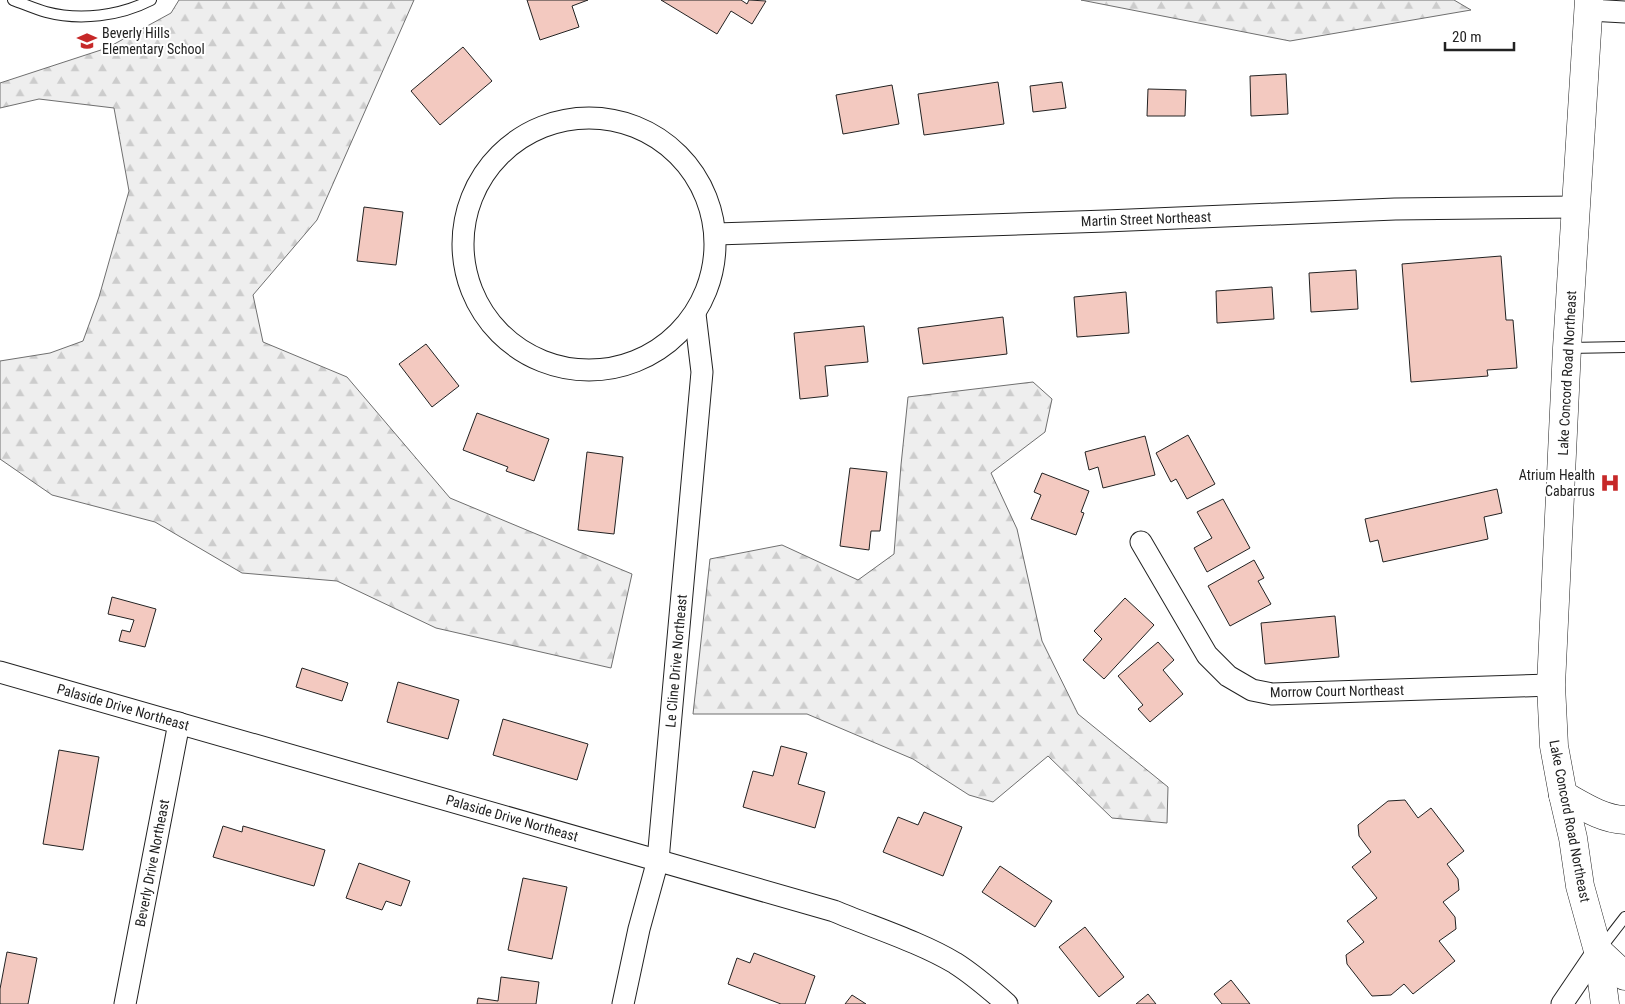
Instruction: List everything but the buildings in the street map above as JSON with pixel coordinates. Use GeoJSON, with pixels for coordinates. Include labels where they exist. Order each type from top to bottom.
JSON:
{"type":"FeatureCollection","features":[{"type":"Feature","properties":{"kind":"main road","name":"Lake Concord Road Northeast"},"geometry":{"type":"LineString","coordinates":[[1589,5],[1567,348],[1551,685],[1554,746],[1573,838],[1580,886],[1598,951],[1605,1004]]}},
{"type":"Feature","properties":{"kind":"main road"},"geometry":{"type":"LineString","coordinates":[[1563,795],[1589,810],[1611,819],[1625,820]]}},
{"type":"Feature","properties":{"kind":"main road"},"geometry":{"type":"LineString","coordinates":[[1598,951],[1625,976]]}},
{"type":"Feature","properties":{"kind":"street"},"geometry":{"type":"LineString","coordinates":[[1589,5],[1625,12]]}},
{"type":"Feature","properties":{"kind":"street"},"geometry":{"type":"LineString","coordinates":[[604,118],[628,123],[651,133],[672,147],[689,165],[703,186],[712,209],[716,234],[715,262],[708,290],[695,314],[675,337],[651,354],[624,365],[595,370],[565,368],[536,359],[511,344],[490,323],[475,298],[465,270],[463,240],[467,211],[478,184],[495,160],[517,140],[544,126],[563,120],[604,118]]}},
{"type":"Feature","properties":{"kind":"street","name":"Martin Street Northeast"},"geometry":{"type":"LineString","coordinates":[[716,234],[1395,210],[1576,207]]}},
{"type":"Feature","properties":{"kind":"street","name":"Le Cline Drive Northeast"},"geometry":{"type":"LineString","coordinates":[[623,1004],[658,860],[702,372],[695,314]]}},
{"type":"Feature","properties":{"kind":"street","name":"Morrow Court Northeast"},"geometry":{"type":"LineString","coordinates":[[1141,542],[1207,654],[1228,676],[1252,690],[1272,694],[1551,685]]}},
{"type":"Feature","properties":{"kind":"street","name":"Palaside Drive Northeast"},"geometry":{"type":"LineString","coordinates":[[0,672],[834,911],[932,951],[984,984],[1007,1004]]}},
{"type":"Feature","properties":{"kind":"street","name":"Beverly Drive Northeast"},"geometry":{"type":"LineString","coordinates":[[125,1004],[179,723]]}},
{"type":"Feature","properties":{"kind":"street"},"geometry":{"type":"LineString","coordinates":[[1562,1004],[1598,951]]}},
{"type":"Feature","properties":{"kind":"lane"},"geometry":{"type":"LineString","coordinates":[[16,0],[46,12],[69,16],[105,14],[135,8],[151,0]]}},
{"type":"Feature","properties":{"kind":"lane"},"geometry":{"type":"LineString","coordinates":[[1567,348],[1625,347]]}},
{"type":"Feature","properties":{"kind":"lane"},"geometry":{"type":"LineString","coordinates":[[1598,951],[1625,917]]}},
{"type":"Feature","properties":{"kind":"green space"},"geometry":{"type":"Polygon","coordinates":[[[179,0],[414,0],[317,220],[253,295],[263,342],[347,377],[450,498],[632,574],[611,668],[436,628],[337,581],[242,573],[155,522],[52,495],[0,459],[0,361],[50,353],[83,341],[99,297],[129,191],[114,108],[39,99],[0,108],[0,83],[107,48],[171,13],[179,0]]]}},
{"type":"Feature","properties":{"kind":"green space"},"geometry":{"type":"Polygon","coordinates":[[[1081,0],[1454,0],[1471,10],[1290,41],[1081,0]]]}},
{"type":"Feature","properties":{"kind":"green space"},"geometry":{"type":"Polygon","coordinates":[[[1033,382],[1052,399],[1045,432],[991,473],[1017,529],[1042,641],[1078,714],[1168,787],[1167,823],[1112,818],[1048,756],[993,802],[969,795],[913,759],[807,714],[693,714],[710,559],[782,545],[858,580],[894,554],[908,397],[1033,382]]]}},
{"type":"Feature","properties":{"kind":"place","name":"Beverly Hills Elementary School"},"geometry":{"type":"Point","coordinates":[87,41]}},
{"type":"Feature","properties":{"kind":"place","name":"Atrium Health Cabarrus"},"geometry":{"type":"Point","coordinates":[1610,483]}}]}
